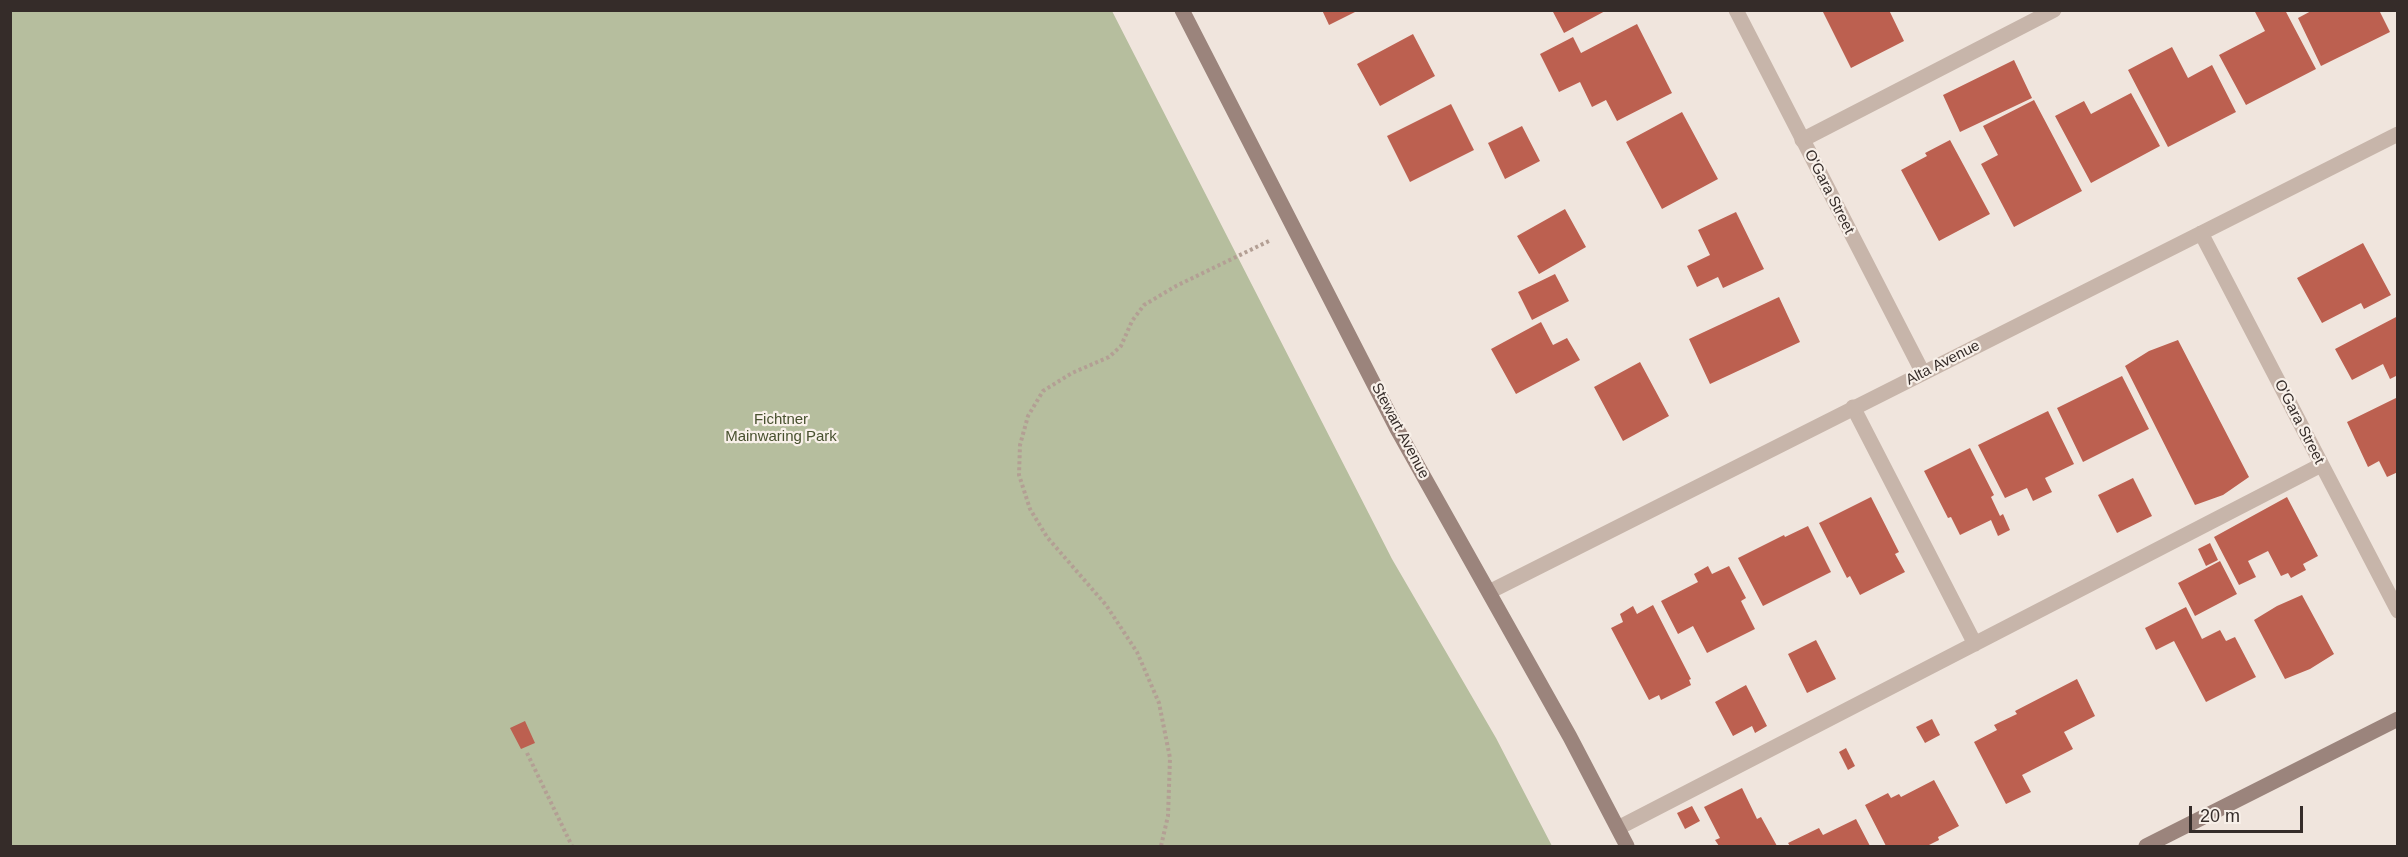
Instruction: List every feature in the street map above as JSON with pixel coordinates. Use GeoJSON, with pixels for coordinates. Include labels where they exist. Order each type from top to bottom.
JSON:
{"type":"FeatureCollection","features":[{"type":"Feature","properties":{"kind":"main road","name":"Stewart Avenue"},"geometry":{"type":"LineString","coordinates":[[1182,10],[1397,429],[1570,737],[1627,846]]}},
{"type":"Feature","properties":{"kind":"main road"},"geometry":{"type":"LineString","coordinates":[[2146,846],[2397,719]]}},
{"type":"Feature","properties":{"kind":"street","name":"O'Gara Street"},"geometry":{"type":"LineString","coordinates":[[1736,10],[1923,373]]}},
{"type":"Feature","properties":{"kind":"street"},"geometry":{"type":"LineString","coordinates":[[1802,140],[2054,10]]}},
{"type":"Feature","properties":{"kind":"street","name":"Alta Avenue"},"geometry":{"type":"LineString","coordinates":[[1489,592],[2397,134]]}},
{"type":"Feature","properties":{"kind":"street","name":"O'Gara Street"},"geometry":{"type":"LineString","coordinates":[[2201,233],[2397,611]]}},
{"type":"Feature","properties":{"kind":"street"},"geometry":{"type":"LineString","coordinates":[[1853,407],[1976,644]]}},
{"type":"Feature","properties":{"kind":"street"},"geometry":{"type":"LineString","coordinates":[[1618,828],[2321,465]]}},
{"type":"Feature","properties":{"kind":"path"},"geometry":{"type":"LineString","coordinates":[[1161,846],[1168,816],[1170,758],[1159,703],[1137,652],[1106,605],[1047,537],[1030,509],[1019,475],[1020,445],[1028,416],[1043,391],[1072,373],[1109,357],[1121,346],[1132,321],[1144,305],[1176,286],[1294,228]]}},
{"type":"Feature","properties":{"kind":"path"},"geometry":{"type":"LineString","coordinates":[[526,753],[572,846]]}},
{"type":"Feature","properties":{"kind":"green space","name":"Fichtner Mainwaring Park"},"geometry":{"type":"Polygon","coordinates":[[[10,11],[1112,11],[1392,559],[1496,738],[1552,846],[11,846],[10,11]]]}},
{"type":"Feature","properties":{"kind":"building"},"geometry":{"type":"Polygon","coordinates":[[[1322,10],[1359,10],[1329,25],[1322,10]]]}},
{"type":"Feature","properties":{"kind":"building"},"geometry":{"type":"Polygon","coordinates":[[[1552,10],[1607,10],[1564,33],[1552,10]]]}},
{"type":"Feature","properties":{"kind":"building"},"geometry":{"type":"Polygon","coordinates":[[[1822,10],[1889,10],[1904,41],[1851,68],[1822,10]]]}},
{"type":"Feature","properties":{"kind":"building"},"geometry":{"type":"Polygon","coordinates":[[[2254,10],[2285,10],[2316,69],[2246,105],[2219,55],[2265,31],[2254,10]]]}},
{"type":"Feature","properties":{"kind":"building"},"geometry":{"type":"Polygon","coordinates":[[[2313,10],[2379,10],[2390,32],[2321,66],[2298,18],[2313,10]]]}},
{"type":"Feature","properties":{"kind":"building"},"geometry":{"type":"Polygon","coordinates":[[[1637,24],[1672,93],[1617,121],[1606,100],[1592,107],[1580,82],[1559,92],[1540,54],[1573,37],[1581,53],[1637,24]]]}},
{"type":"Feature","properties":{"kind":"building"},"geometry":{"type":"Polygon","coordinates":[[[1413,34],[1435,76],[1380,106],[1357,64],[1413,34]]]}},
{"type":"Feature","properties":{"kind":"building"},"geometry":{"type":"Polygon","coordinates":[[[2172,47],[2188,78],[2212,65],[2236,112],[2168,147],[2128,70],[2172,47]]]}},
{"type":"Feature","properties":{"kind":"building"},"geometry":{"type":"Polygon","coordinates":[[[2014,60],[2032,98],[1960,132],[1943,95],[2014,60]]]}},
{"type":"Feature","properties":{"kind":"building"},"geometry":{"type":"Polygon","coordinates":[[[2131,93],[2160,146],[2091,183],[2055,116],[2084,101],[2091,114],[2131,93]]]}},
{"type":"Feature","properties":{"kind":"building"},"geometry":{"type":"Polygon","coordinates":[[[2034,100],[2082,191],[2014,227],[1981,164],[1998,155],[1983,126],[2034,100]]]}},
{"type":"Feature","properties":{"kind":"building"},"geometry":{"type":"Polygon","coordinates":[[[1451,104],[1474,150],[1410,182],[1387,136],[1451,104]]]}},
{"type":"Feature","properties":{"kind":"building"},"geometry":{"type":"Polygon","coordinates":[[[1682,112],[1718,179],[1662,209],[1626,142],[1682,112]]]}},
{"type":"Feature","properties":{"kind":"building"},"geometry":{"type":"Polygon","coordinates":[[[1522,126],[1540,161],[1505,179],[1488,143],[1522,126]]]}},
{"type":"Feature","properties":{"kind":"building"},"geometry":{"type":"Polygon","coordinates":[[[1950,140],[1990,214],[1939,241],[1901,170],[1927,156],[1925,153],[1950,140]]]}},
{"type":"Feature","properties":{"kind":"building"},"geometry":{"type":"Polygon","coordinates":[[[1565,209],[1586,247],[1539,274],[1517,236],[1565,209]]]}},
{"type":"Feature","properties":{"kind":"building"},"geometry":{"type":"Polygon","coordinates":[[[1736,212],[1764,269],[1723,288],[1718,277],[1697,287],[1687,266],[1710,255],[1698,230],[1736,212]]]}},
{"type":"Feature","properties":{"kind":"building"},"geometry":{"type":"Polygon","coordinates":[[[2363,243],[2391,295],[2364,309],[2361,303],[2322,323],[2297,278],[2363,243]]]}},
{"type":"Feature","properties":{"kind":"building"},"geometry":{"type":"Polygon","coordinates":[[[1555,274],[1569,301],[1532,320],[1518,292],[1555,274]]]}},
{"type":"Feature","properties":{"kind":"building"},"geometry":{"type":"Polygon","coordinates":[[[1779,297],[1800,342],[1710,384],[1689,339],[1779,297]]]}},
{"type":"Feature","properties":{"kind":"building"},"geometry":{"type":"Polygon","coordinates":[[[2398,316],[2398,375],[2390,379],[2383,364],[2352,380],[2335,349],[2398,316]]]}},
{"type":"Feature","properties":{"kind":"building"},"geometry":{"type":"Polygon","coordinates":[[[1541,322],[1553,345],[1567,338],[1580,360],[1516,394],[1491,349],[1541,322]]]}},
{"type":"Feature","properties":{"kind":"building"},"geometry":{"type":"Polygon","coordinates":[[[2178,340],[2249,477],[2223,495],[2195,505],[2125,366],[2149,351],[2178,340]]]}},
{"type":"Feature","properties":{"kind":"building"},"geometry":{"type":"Polygon","coordinates":[[[1640,362],[1669,416],[1623,441],[1594,387],[1640,362]]]}},
{"type":"Feature","properties":{"kind":"building"},"geometry":{"type":"Polygon","coordinates":[[[2122,376],[2149,429],[2083,462],[2057,408],[2122,376]]]}},
{"type":"Feature","properties":{"kind":"building"},"geometry":{"type":"Polygon","coordinates":[[[2398,397],[2398,472],[2387,477],[2379,461],[2368,467],[2347,422],[2398,397]]]}},
{"type":"Feature","properties":{"kind":"building"},"geometry":{"type":"Polygon","coordinates":[[[2048,411],[2074,464],[2045,478],[2052,492],[2033,501],[2027,488],[2005,498],[1978,445],[2048,411]]]}},
{"type":"Feature","properties":{"kind":"building"},"geometry":{"type":"Polygon","coordinates":[[[1970,448],[1994,495],[1991,497],[2000,516],[2003,514],[2010,530],[1998,536],[1991,520],[1960,535],[1951,517],[1948,518],[1924,471],[1970,448]]]}},
{"type":"Feature","properties":{"kind":"building"},"geometry":{"type":"Polygon","coordinates":[[[2133,478],[2152,516],[2117,533],[2098,495],[2133,478]]]}},
{"type":"Feature","properties":{"kind":"building"},"geometry":{"type":"Polygon","coordinates":[[[1871,497],[1899,552],[1895,554],[1905,572],[1860,595],[1850,576],[1847,578],[1819,523],[1871,497]]]}},
{"type":"Feature","properties":{"kind":"building"},"geometry":{"type":"Polygon","coordinates":[[[2287,497],[2318,556],[2303,564],[2306,570],[2291,578],[2288,573],[2281,576],[2268,551],[2248,561],[2256,577],[2239,585],[2214,537],[2287,497]]]}},
{"type":"Feature","properties":{"kind":"building"},"geometry":{"type":"Polygon","coordinates":[[[1808,526],[1831,572],[1763,606],[1738,558],[1808,526]]]}},
{"type":"Feature","properties":{"kind":"building"},"geometry":{"type":"Polygon","coordinates":[[[2210,543],[2218,560],[2206,566],[2198,549],[2210,543]]]}},
{"type":"Feature","properties":{"kind":"building"},"geometry":{"type":"Polygon","coordinates":[[[2220,561],[2237,594],[2195,616],[2178,583],[2220,561]]]}},
{"type":"Feature","properties":{"kind":"building"},"geometry":{"type":"Polygon","coordinates":[[[1708,566],[1712,574],[1729,566],[1746,598],[1741,601],[1755,629],[1707,653],[1693,626],[1678,634],[1661,601],[1698,582],[1694,574],[1708,566]]]}},
{"type":"Feature","properties":{"kind":"building"},"geometry":{"type":"Polygon","coordinates":[[[2302,595],[2334,654],[2310,669],[2285,679],[2254,620],[2302,595]]]}},
{"type":"Feature","properties":{"kind":"building"},"geometry":{"type":"Polygon","coordinates":[[[1653,605],[1691,679],[1689,680],[1691,685],[1661,700],[1659,695],[1649,700],[1611,628],[1623,622],[1620,614],[1633,606],[1637,614],[1653,605]]]}},
{"type":"Feature","properties":{"kind":"building"},"geometry":{"type":"Polygon","coordinates":[[[2186,607],[2202,639],[2220,630],[2226,641],[2235,637],[2256,677],[2206,702],[2174,641],[2156,650],[2145,628],[2186,607]]]}},
{"type":"Feature","properties":{"kind":"building"},"geometry":{"type":"Polygon","coordinates":[[[1816,640],[1836,679],[1807,693],[1788,654],[1816,640]]]}},
{"type":"Feature","properties":{"kind":"building"},"geometry":{"type":"Polygon","coordinates":[[[2077,679],[2095,716],[2064,732],[2073,749],[2022,775],[2031,792],[2006,804],[1974,742],[1997,730],[1994,725],[2017,714],[2015,711],[2077,679]]]}},
{"type":"Feature","properties":{"kind":"building"},"geometry":{"type":"Polygon","coordinates":[[[1746,685],[1767,726],[1755,733],[1752,726],[1733,736],[1715,702],[1746,685]]]}},
{"type":"Feature","properties":{"kind":"building"},"geometry":{"type":"Polygon","coordinates":[[[1932,719],[1940,735],[1925,743],[1916,727],[1932,719]]]}},
{"type":"Feature","properties":{"kind":"building"},"geometry":{"type":"Polygon","coordinates":[[[525,721],[535,743],[521,749],[510,728],[525,721]]]}},
{"type":"Feature","properties":{"kind":"building"},"geometry":{"type":"Polygon","coordinates":[[[1846,748],[1855,766],[1848,770],[1839,752],[1846,748]]]}},
{"type":"Feature","properties":{"kind":"building"},"geometry":{"type":"Polygon","coordinates":[[[1934,780],[1959,826],[1938,837],[1939,840],[1927,846],[1886,846],[1865,805],[1888,793],[1891,798],[1899,794],[1901,797],[1934,780]]]}},
{"type":"Feature","properties":{"kind":"building"},"geometry":{"type":"Polygon","coordinates":[[[1742,788],[1757,819],[1761,817],[1777,846],[1719,846],[1715,840],[1720,838],[1704,807],[1742,788]]]}},
{"type":"Feature","properties":{"kind":"building"},"geometry":{"type":"Polygon","coordinates":[[[1692,806],[1700,821],[1685,829],[1677,813],[1692,806]]]}},
{"type":"Feature","properties":{"kind":"building"},"geometry":{"type":"Polygon","coordinates":[[[1856,819],[1870,846],[1790,846],[1788,843],[1819,828],[1823,835],[1856,819]]]}}]}
